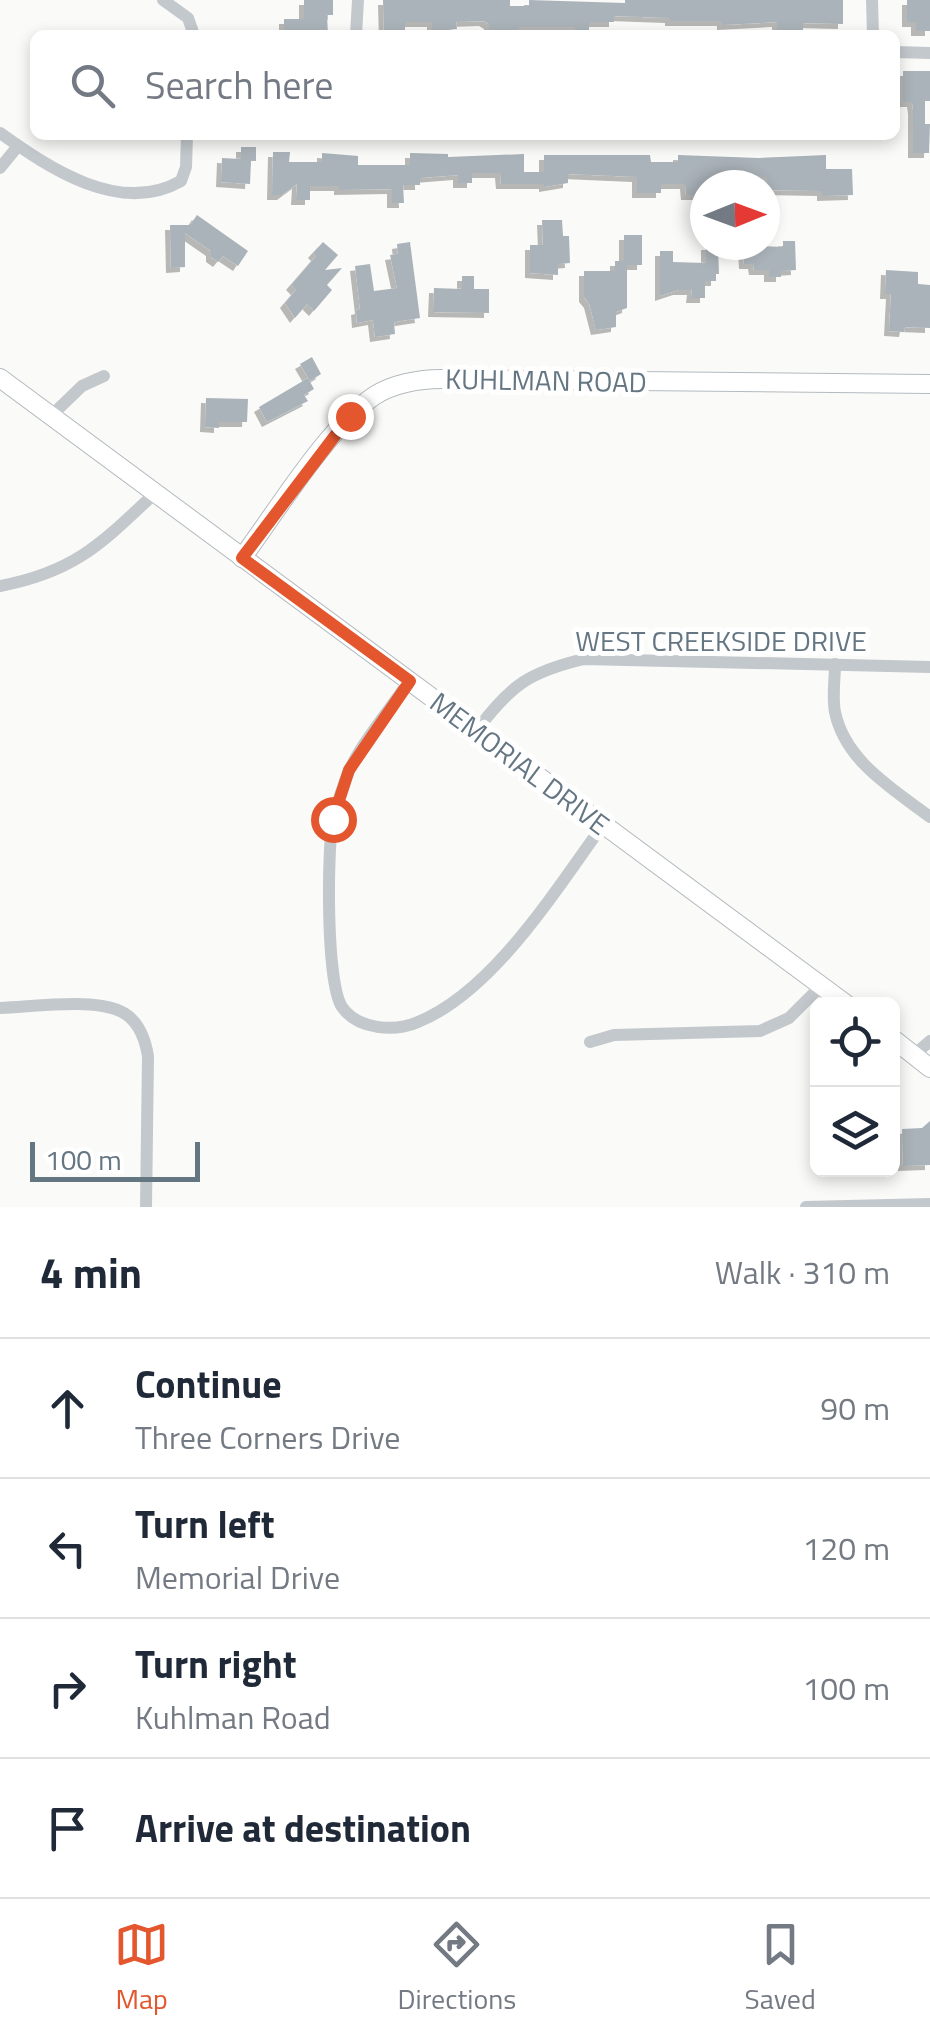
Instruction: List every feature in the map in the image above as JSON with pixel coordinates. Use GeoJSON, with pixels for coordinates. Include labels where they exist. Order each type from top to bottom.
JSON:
{"type":"FeatureCollection","features":[{"type":"Feature","properties":{"kind":"street"},"geometry":{"type":"LineString","coordinates":[[356,30],[358,0]]}},
{"type":"Feature","properties":{"kind":"street"},"geometry":{"type":"LineString","coordinates":[[872,0],[873,30]]}},
{"type":"Feature","properties":{"kind":"street"},"geometry":{"type":"LineString","coordinates":[[166,1],[188,18],[192,30]]}},
{"type":"Feature","properties":{"kind":"street"},"geometry":{"type":"LineString","coordinates":[[900,52],[930,53]]}},
{"type":"Feature","properties":{"kind":"street"},"geometry":{"type":"LineString","coordinates":[[0,133],[76,182],[101,190],[169,188],[180,181],[186,167],[188,140]]}},
{"type":"Feature","properties":{"kind":"street"},"geometry":{"type":"LineString","coordinates":[[0,168],[18,146]]}},
{"type":"Feature","properties":{"kind":"street"},"geometry":{"type":"LineString","coordinates":[[53,414],[82,386],[104,376]]}},
{"type":"Feature","properties":{"kind":"street","name":"MEMORIAL DRIVE"},"geometry":{"type":"LineString","coordinates":[[0,378],[836,997]]}},
{"type":"Feature","properties":{"kind":"street","name":"KUHLMAN ROAD"},"geometry":{"type":"LineString","coordinates":[[242,558],[350,416],[376,394],[413,382],[441,379],[930,384]]}},
{"type":"Feature","properties":{"kind":"street"},"geometry":{"type":"LineString","coordinates":[[0,586],[38,579],[73,562],[102,543],[155,493]]}},
{"type":"Feature","properties":{"kind":"street","name":"WEST CREEKSIDE DRIVE"},"geometry":{"type":"LineString","coordinates":[[478,730],[503,696],[530,676],[584,659],[930,667]]}},
{"type":"Feature","properties":{"kind":"street"},"geometry":{"type":"LineString","coordinates":[[835,664],[835,711],[844,738],[872,772],[930,816]]}},
{"type":"Feature","properties":{"kind":"street"},"geometry":{"type":"LineString","coordinates":[[410,681],[349,770],[333,819],[329,858],[332,971],[341,1006],[359,1023],[393,1028],[418,1022],[457,998],[523,934],[603,825]]}},
{"type":"Feature","properties":{"kind":"street"},"geometry":{"type":"LineString","coordinates":[[590,1042],[614,1035],[760,1032],[789,1018],[821,986]]}},
{"type":"Feature","properties":{"kind":"street"},"geometry":{"type":"LineString","coordinates":[[0,1008],[93,1005],[121,1011],[144,1036],[148,1056],[146,1207]]}},
{"type":"Feature","properties":{"kind":"street"},"geometry":{"type":"LineString","coordinates":[[923,1048],[930,1068]]}},
{"type":"Feature","properties":{"kind":"street"},"geometry":{"type":"LineString","coordinates":[[806,1207],[930,1204]]}},
{"type":"Feature","properties":{"kind":"building"},"geometry":{"type":"Polygon","coordinates":[[[304,0],[333,0],[333,15],[327,15],[328,30],[284,30],[284,19],[304,19],[304,0]]]}},
{"type":"Feature","properties":{"kind":"building"},"geometry":{"type":"Polygon","coordinates":[[[383,0],[510,0],[510,6],[529,6],[529,0],[843,0],[843,24],[803,23],[803,30],[777,30],[777,22],[722,25],[722,21],[614,16],[614,22],[589,22],[589,30],[489,30],[484,21],[456,22],[457,29],[447,30],[432,30],[432,22],[405,22],[405,30],[384,30],[383,0]]]}},
{"type":"Feature","properties":{"kind":"building"},"geometry":{"type":"Polygon","coordinates":[[[907,0],[930,0],[930,31],[916,31],[916,22],[907,22],[907,0]]]}},
{"type":"Feature","properties":{"kind":"building"},"geometry":{"type":"Polygon","coordinates":[[[903,71],[930,71],[930,101],[925,101],[925,124],[930,124],[929,153],[913,153],[913,109],[912,102],[903,102],[903,71]]]}},
{"type":"Feature","properties":{"kind":"building"},"geometry":{"type":"Polygon","coordinates":[[[241,147],[256,147],[250,184],[221,182],[222,158],[241,159],[241,147]]]}},
{"type":"Feature","properties":{"kind":"building"},"geometry":{"type":"Polygon","coordinates":[[[273,152],[290,152],[289,162],[322,162],[322,153],[358,156],[358,165],[410,165],[410,153],[448,157],[524,154],[524,172],[544,172],[544,155],[650,155],[651,162],[678,162],[678,155],[826,155],[826,169],[852,169],[853,195],[822,196],[822,191],[780,190],[780,170],[690,170],[690,195],[686,195],[685,184],[661,184],[661,193],[637,193],[637,177],[568,174],[568,183],[544,187],[501,184],[500,173],[472,173],[472,183],[458,183],[458,175],[420,178],[420,185],[403,185],[404,203],[392,203],[392,189],[310,186],[310,200],[296,200],[297,184],[282,195],[272,195],[273,152]]]}},
{"type":"Feature","properties":{"kind":"building"},"geometry":{"type":"Polygon","coordinates":[[[197,215],[248,251],[238,266],[223,256],[218,262],[211,257],[211,251],[185,233],[185,267],[171,268],[170,225],[190,225],[197,215]]]}},
{"type":"Feature","properties":{"kind":"building"},"geometry":{"type":"Polygon","coordinates":[[[542,220],[562,220],[563,236],[569,236],[570,263],[558,264],[558,275],[530,273],[530,245],[543,245],[542,220]]]}},
{"type":"Feature","properties":{"kind":"building"},"geometry":{"type":"Polygon","coordinates":[[[624,235],[642,235],[642,265],[627,265],[627,308],[616,312],[616,327],[596,330],[584,297],[584,271],[615,271],[615,261],[624,261],[624,235]]]}},
{"type":"Feature","properties":{"kind":"building"},"geometry":{"type":"Polygon","coordinates":[[[783,241],[795,241],[796,270],[781,271],[781,277],[769,277],[769,270],[754,270],[753,264],[744,264],[744,260],[780,260],[783,241]]]}},
{"type":"Feature","properties":{"kind":"building"},"geometry":{"type":"Polygon","coordinates":[[[323,242],[338,255],[325,270],[342,268],[327,285],[332,290],[314,311],[307,304],[295,318],[285,303],[296,290],[291,285],[323,242]]]}},
{"type":"Feature","properties":{"kind":"building"},"geometry":{"type":"Polygon","coordinates":[[[410,242],[420,318],[394,322],[395,334],[375,337],[373,320],[357,323],[356,310],[360,309],[355,266],[370,264],[374,291],[397,288],[390,255],[398,254],[397,244],[410,242]]]}},
{"type":"Feature","properties":{"kind":"building"},"geometry":{"type":"Polygon","coordinates":[[[660,251],[673,251],[673,262],[719,260],[719,274],[716,281],[705,281],[705,298],[691,298],[692,290],[660,296],[660,251]]]}},
{"type":"Feature","properties":{"kind":"building"},"geometry":{"type":"Polygon","coordinates":[[[886,270],[918,272],[918,284],[930,285],[930,328],[889,331],[891,294],[885,294],[886,270]]]}},
{"type":"Feature","properties":{"kind":"building"},"geometry":{"type":"Polygon","coordinates":[[[462,276],[474,276],[474,289],[489,289],[489,313],[433,312],[434,288],[462,289],[462,276]]]}},
{"type":"Feature","properties":{"kind":"building"},"geometry":{"type":"Polygon","coordinates":[[[312,357],[321,374],[310,381],[300,364],[312,357]]]}},
{"type":"Feature","properties":{"kind":"building"},"geometry":{"type":"Polygon","coordinates":[[[308,378],[314,389],[304,395],[308,401],[267,422],[259,407],[308,378]]]}},
{"type":"Feature","properties":{"kind":"building"},"geometry":{"type":"Polygon","coordinates":[[[206,398],[248,399],[247,422],[219,422],[219,428],[205,427],[206,398]]]}},
{"type":"Feature","properties":{"kind":"building"},"geometry":{"type":"Polygon","coordinates":[[[930,1121],[930,1165],[903,1166],[902,1129],[922,1128],[930,1121]]]}},
{"type":"Feature","properties":{"kind":"route"},"geometry":{"type":"LineString","coordinates":[[333,819],[349,770],[410,681],[242,558],[350,416]]}}]}
